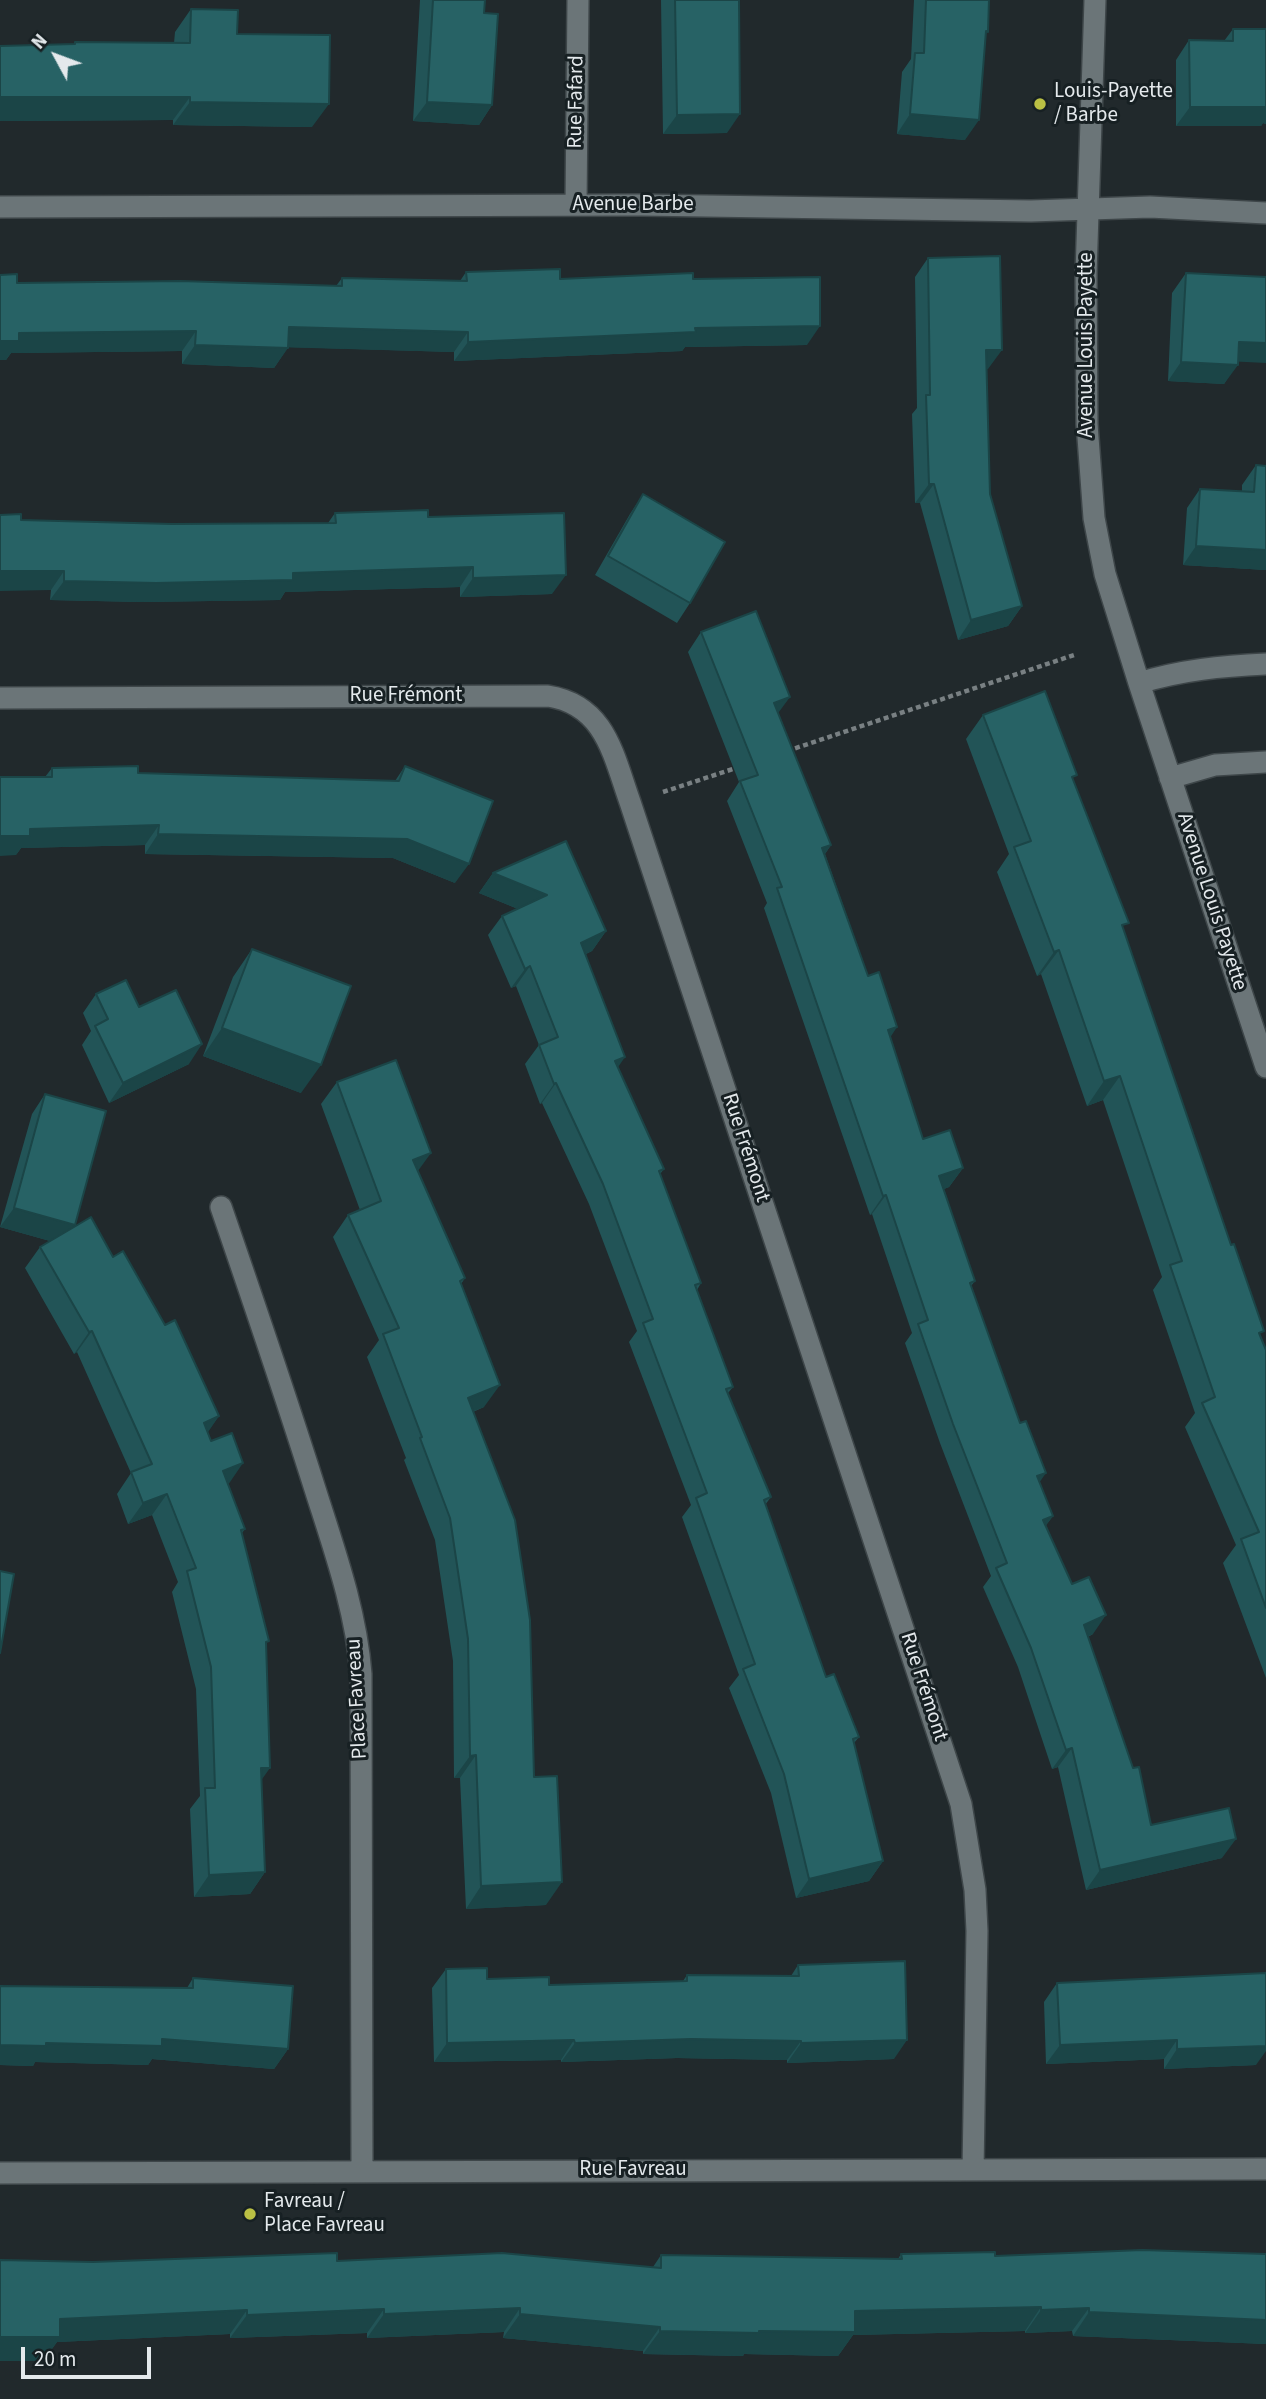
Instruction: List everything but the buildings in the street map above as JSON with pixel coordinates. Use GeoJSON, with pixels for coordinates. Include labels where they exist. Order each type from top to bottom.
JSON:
{"type":"FeatureCollection","features":[{"type":"Feature","properties":{"kind":"street","name":"Rue Fafard"},"geometry":{"type":"LineString","coordinates":[[576,205],[578,0]]}},
{"type":"Feature","properties":{"kind":"street","name":"Avenue Louis Payette"},"geometry":{"type":"LineString","coordinates":[[1095,0],[1088,209],[1086,388],[1088,464],[1094,518],[1105,575],[1139,684],[1266,1067]]}},
{"type":"Feature","properties":{"kind":"street","name":"Avenue Barbe"},"geometry":{"type":"LineString","coordinates":[[0,207],[576,205],[1031,211],[1170,208],[1266,213]]}},
{"type":"Feature","properties":{"kind":"street"},"geometry":{"type":"LineString","coordinates":[[1139,684],[1202,668],[1266,664]]}},
{"type":"Feature","properties":{"kind":"street","name":"Rue Frémont"},"geometry":{"type":"LineString","coordinates":[[0,698],[548,696],[577,704],[604,732],[643,841],[961,1804],[975,1890],[977,1931],[973,2170]]}},
{"type":"Feature","properties":{"kind":"street"},"geometry":{"type":"LineString","coordinates":[[1170,778],[1215,765],[1266,762]]}},
{"type":"Feature","properties":{"kind":"street","name":"Place Favreau"},"geometry":{"type":"LineString","coordinates":[[221,1207],[281,1381],[346,1588],[359,1646],[362,2170]]}},
{"type":"Feature","properties":{"kind":"street","name":"Rue Favreau"},"geometry":{"type":"LineString","coordinates":[[0,2173],[1266,2169]]}},
{"type":"Feature","properties":{"kind":"path"},"geometry":{"type":"LineString","coordinates":[[780,753],[1077,654]]}},
{"type":"Feature","properties":{"kind":"path"},"geometry":{"type":"LineString","coordinates":[[663,792],[741,766]]}},
{"type":"Feature","properties":{"kind":"place","name":"Louis-Payette / Barbe"},"geometry":{"type":"Point","coordinates":[1040,104]}},
{"type":"Feature","properties":{"kind":"place","name":"Favreau / Place Favreau"},"geometry":{"type":"Point","coordinates":[250,2214]}}]}
